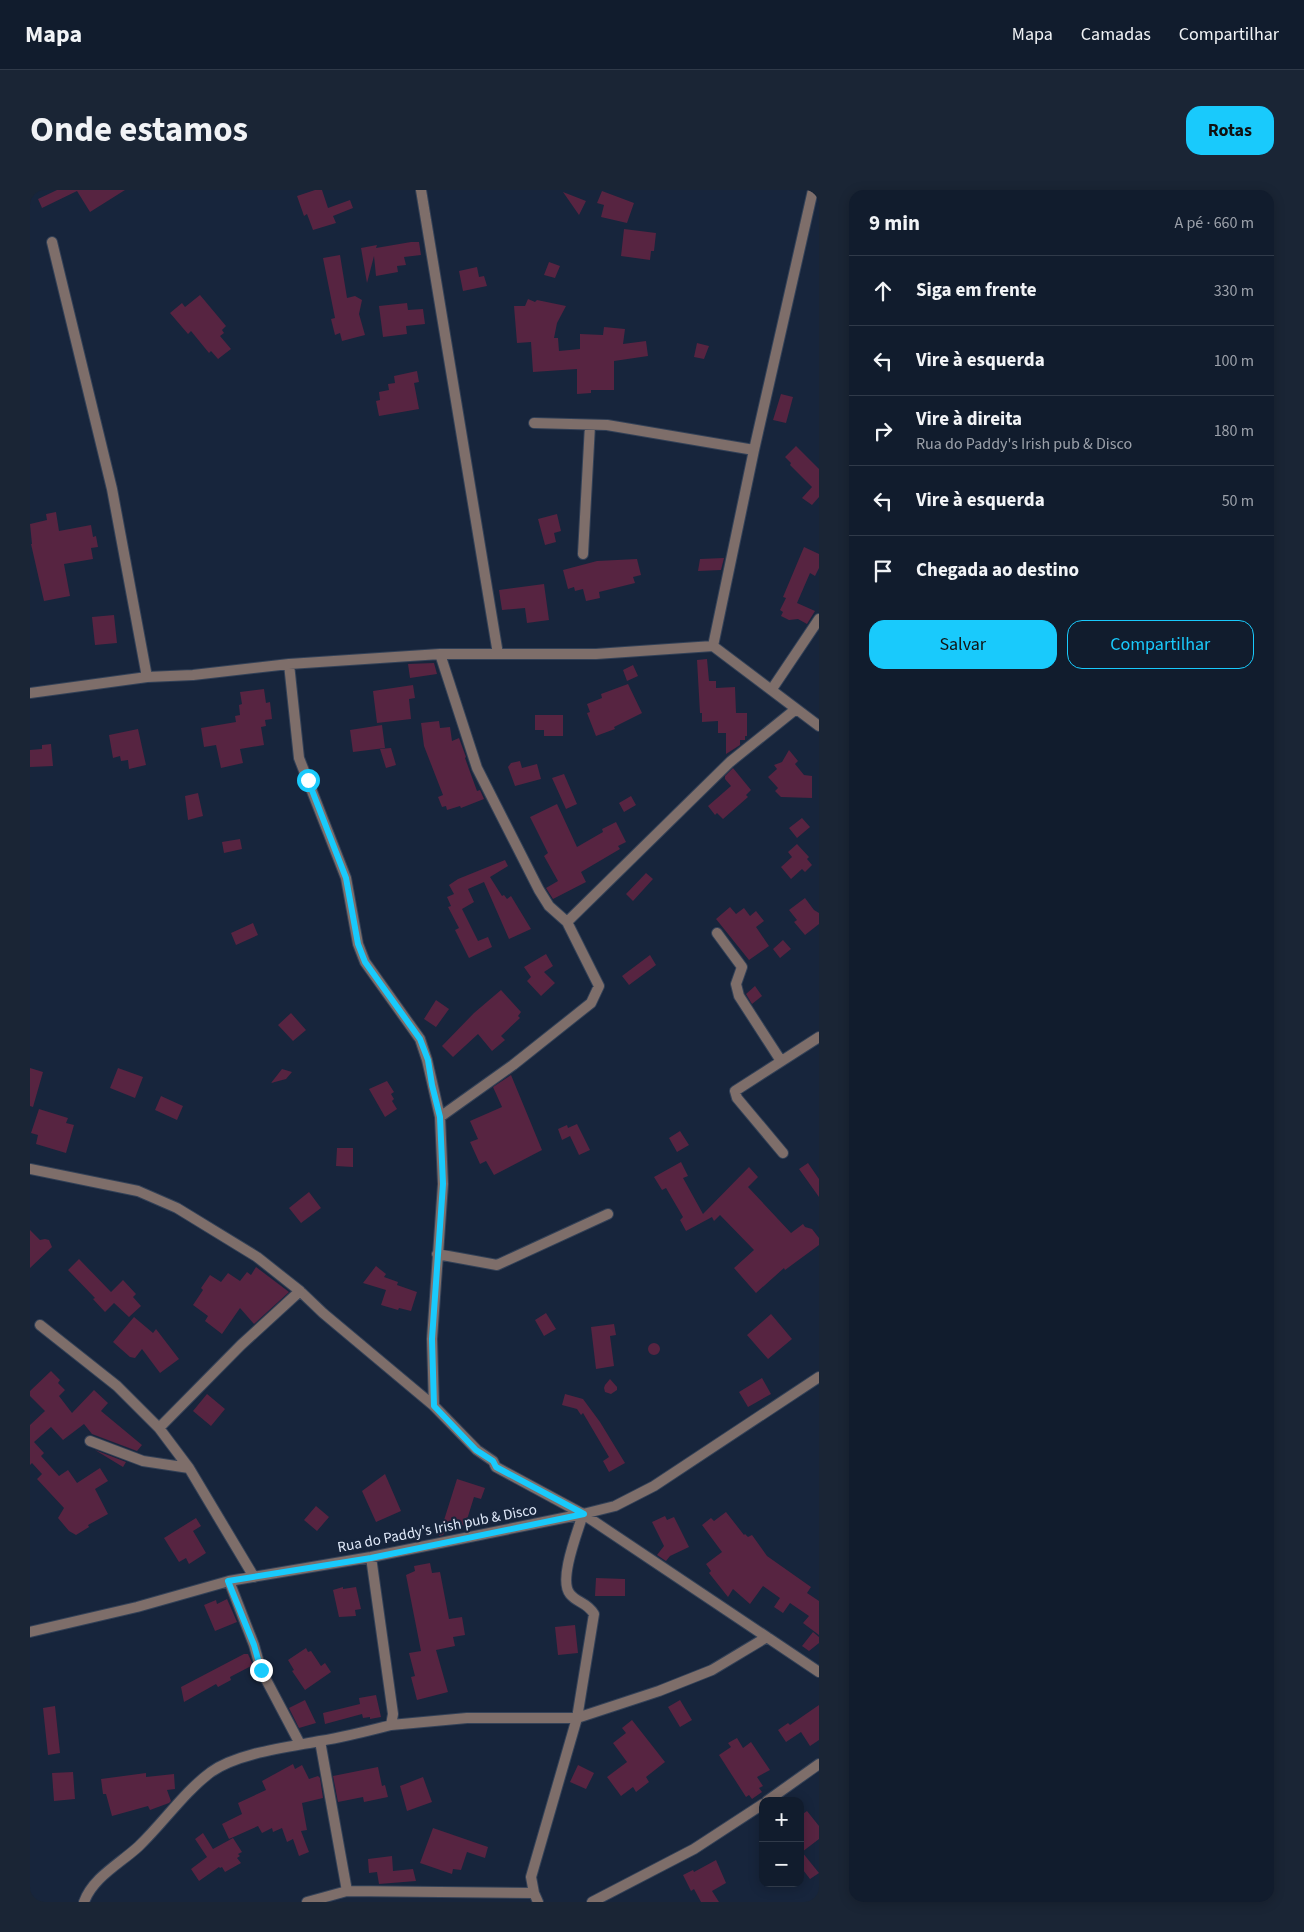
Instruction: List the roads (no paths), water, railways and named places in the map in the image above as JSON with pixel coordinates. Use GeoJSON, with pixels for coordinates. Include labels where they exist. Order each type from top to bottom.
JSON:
{"type":"FeatureCollection","features":[{"type":"Feature","properties":{"kind":"street"},"geometry":{"type":"LineString","coordinates":[[421,190],[498,654]]}},
{"type":"Feature","properties":{"kind":"street"},"geometry":{"type":"LineString","coordinates":[[713,646],[754,450],[813,190]]}},
{"type":"Feature","properties":{"kind":"street"},"geometry":{"type":"LineString","coordinates":[[52,242],[112,489],[147,677]]}},
{"type":"Feature","properties":{"kind":"street"},"geometry":{"type":"LineString","coordinates":[[534,423],[608,425],[754,450]]}},
{"type":"Feature","properties":{"kind":"street"},"geometry":{"type":"LineString","coordinates":[[582,554],[590,425]]}},
{"type":"Feature","properties":{"kind":"street"},"geometry":{"type":"LineString","coordinates":[[772,689],[819,619]]}},
{"type":"Feature","properties":{"kind":"street"},"geometry":{"type":"LineString","coordinates":[[30,693],[147,677],[194,675],[289,664],[440,654],[596,654],[713,646],[819,726]]}},
{"type":"Feature","properties":{"kind":"street"},"geometry":{"type":"LineString","coordinates":[[440,654],[477,768],[539,890],[549,906],[567,922],[599,986],[591,1003],[514,1065],[440,1117]]}},
{"type":"Feature","properties":{"kind":"street"},"geometry":{"type":"LineString","coordinates":[[289,664],[299,758],[346,878],[358,944],[365,962],[420,1039],[428,1060],[440,1117],[443,1184],[432,1339],[434,1406]]}},
{"type":"Feature","properties":{"kind":"street"},"geometry":{"type":"LineString","coordinates":[[567,922],[730,762],[796,709]]}},
{"type":"Feature","properties":{"kind":"street"},"geometry":{"type":"LineString","coordinates":[[717,933],[742,967],[736,984],[739,996],[781,1061]]}},
{"type":"Feature","properties":{"kind":"street"},"geometry":{"type":"LineString","coordinates":[[783,1152],[734,1094],[735,1091],[819,1036]]}},
{"type":"Feature","properties":{"kind":"street"},"geometry":{"type":"LineString","coordinates":[[30,1169],[113,1186],[154,1197],[177,1208],[257,1257],[300,1291],[434,1406],[476,1450],[493,1461],[496,1467],[584,1514],[819,1672]]}},
{"type":"Feature","properties":{"kind":"street"},"geometry":{"type":"LineString","coordinates":[[438,1254],[497,1265],[608,1214]]}},
{"type":"Feature","properties":{"kind":"street"},"geometry":{"type":"LineString","coordinates":[[160,1428],[241,1345],[300,1291]]}},
{"type":"Feature","properties":{"kind":"street"},"geometry":{"type":"LineString","coordinates":[[40,1325],[117,1386],[160,1428],[189,1468],[254,1577]]}},
{"type":"Feature","properties":{"kind":"street","name":"Rua do Paddy's Irish pub & Disco"},"geometry":{"type":"LineString","coordinates":[[30,1632],[137,1607],[228,1581],[371,1558],[615,1506],[654,1486],[819,1377]]}},
{"type":"Feature","properties":{"kind":"street"},"geometry":{"type":"LineString","coordinates":[[90,1441],[143,1462],[189,1468]]}},
{"type":"Feature","properties":{"kind":"street"},"geometry":{"type":"LineString","coordinates":[[307,1902],[348,1891],[536,1897],[531,1877],[577,1718],[594,1614],[589,1606],[570,1594],[566,1586],[566,1575],[584,1514]]}},
{"type":"Feature","properties":{"kind":"street"},"geometry":{"type":"LineString","coordinates":[[371,1558],[393,1714],[391,1725]]}},
{"type":"Feature","properties":{"kind":"street"},"geometry":{"type":"LineString","coordinates":[[228,1581],[254,1645],[261,1670],[300,1744]]}},
{"type":"Feature","properties":{"kind":"street"},"geometry":{"type":"LineString","coordinates":[[84,1902],[88,1891],[158,1828],[193,1787],[211,1772],[229,1761],[391,1725],[467,1718],[577,1718],[659,1691],[712,1670],[767,1637]]}},
{"type":"Feature","properties":{"kind":"street"},"geometry":{"type":"LineString","coordinates":[[320,1741],[348,1891]]}},
{"type":"Feature","properties":{"kind":"street"},"geometry":{"type":"LineString","coordinates":[[773,1797],[819,1764]]}},
{"type":"Feature","properties":{"kind":"street"},"geometry":{"type":"LineString","coordinates":[[592,1902],[694,1849],[759,1807]]}}]}
